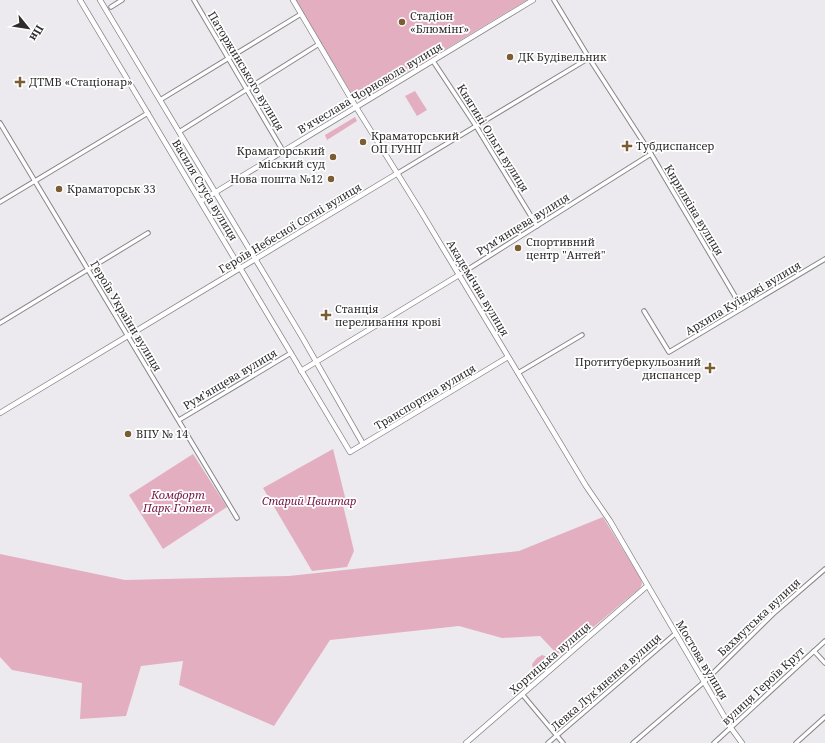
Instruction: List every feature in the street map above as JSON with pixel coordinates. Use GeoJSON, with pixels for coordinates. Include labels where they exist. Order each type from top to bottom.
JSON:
{"type":"FeatureCollection","features":[{"type":"Feature","properties":{"kind":"street","name":"Василя Стуса вулиця"},"geometry":{"type":"LineString","coordinates":[[80,0],[350,452]]}},
{"type":"Feature","properties":{"kind":"street","name":"Василя Стуса вулиця"},"geometry":{"type":"LineString","coordinates":[[100,0],[364,444]]}},
{"type":"Feature","properties":{"kind":"street"},"geometry":{"type":"LineString","coordinates":[[111,7],[122,0]]}},
{"type":"Feature","properties":{"kind":"street","name":"Паторжинського вулиця"},"geometry":{"type":"LineString","coordinates":[[194,0],[283,151]]}},
{"type":"Feature","properties":{"kind":"street","name":"Академічна вулиця"},"geometry":{"type":"LineString","coordinates":[[293,0],[356,107],[398,173],[586,486],[601,507],[647,586]]}},
{"type":"Feature","properties":{"kind":"street","name":"В'ячеслава Чорновола вулиця"},"geometry":{"type":"LineString","coordinates":[[201,201],[533,0]]}},
{"type":"Feature","properties":{"kind":"street","name":"Кирилкіна вулиця"},"geometry":{"type":"LineString","coordinates":[[554,0],[589,58],[651,154],[742,308]]}},
{"type":"Feature","properties":{"kind":"street"},"geometry":{"type":"LineString","coordinates":[[160,100],[301,14]]}},
{"type":"Feature","properties":{"kind":"street"},"geometry":{"type":"LineString","coordinates":[[179,132],[319,44]]}},
{"type":"Feature","properties":{"kind":"street","name":"Героїв Небесної Сотні вулиця"},"geometry":{"type":"LineString","coordinates":[[0,413],[589,58]]}},
{"type":"Feature","properties":{"kind":"street","name":"Княгині Ольги вулиця"},"geometry":{"type":"LineString","coordinates":[[433,61],[476,126],[537,226]]}},
{"type":"Feature","properties":{"kind":"street"},"geometry":{"type":"LineString","coordinates":[[0,202],[148,113]]}},
{"type":"Feature","properties":{"kind":"street","name":"Героїв України вулиця"},"geometry":{"type":"LineString","coordinates":[[0,123],[237,518]]}},
{"type":"Feature","properties":{"kind":"street","name":"Рум’янцева вулиця"},"geometry":{"type":"LineString","coordinates":[[301,371],[459,275],[651,154]]}},
{"type":"Feature","properties":{"kind":"street"},"geometry":{"type":"LineString","coordinates":[[0,324],[88,268],[148,233]]}},
{"type":"Feature","properties":{"kind":"street","name":"Архипа Куїнджі вулиця"},"geometry":{"type":"LineString","coordinates":[[644,311],[670,352],[825,259]]}},
{"type":"Feature","properties":{"kind":"street"},"geometry":{"type":"LineString","coordinates":[[518,372],[582,335]]}},
{"type":"Feature","properties":{"kind":"street","name":"Рум’янцева вулиця"},"geometry":{"type":"LineString","coordinates":[[179,420],[291,353]]}},
{"type":"Feature","properties":{"kind":"street","name":"Транспортна вулиця"},"geometry":{"type":"LineString","coordinates":[[350,452],[508,357]]}},
{"type":"Feature","properties":{"kind":"street","name":"Бахмутська вулиця"},"geometry":{"type":"LineString","coordinates":[[633,743],[704,682],[774,614],[825,569]]}},
{"type":"Feature","properties":{"kind":"street","name":"Мостова вулиця"},"geometry":{"type":"LineString","coordinates":[[647,586],[731,728],[742,743]]}},
{"type":"Feature","properties":{"kind":"street","name":"Хортицька вулиця"},"geometry":{"type":"LineString","coordinates":[[466,743],[647,586]]}},
{"type":"Feature","properties":{"kind":"street","name":"Левка Лук'яненка вулиця"},"geometry":{"type":"LineString","coordinates":[[548,743],[675,634]]}},
{"type":"Feature","properties":{"kind":"street","name":"вулиця Героїв Крут"},"geometry":{"type":"LineString","coordinates":[[714,743],[825,641]]}},
{"type":"Feature","properties":{"kind":"street"},"geometry":{"type":"LineString","coordinates":[[814,651],[825,663]]}},
{"type":"Feature","properties":{"kind":"street"},"geometry":{"type":"LineString","coordinates":[[522,694],[563,743]]}},
{"type":"Feature","properties":{"kind":"street"},"geometry":{"type":"LineString","coordinates":[[796,743],[825,716]]}},
{"type":"Feature","properties":{"kind":"green space"},"geometry":{"type":"Polygon","coordinates":[[[295,0],[527,0],[360,101],[358,98],[355,99],[295,0]]]}},
{"type":"Feature","properties":{"kind":"green space"},"geometry":{"type":"Polygon","coordinates":[[[415,91],[427,110],[417,116],[405,96],[415,91]]]}},
{"type":"Feature","properties":{"kind":"green space"},"geometry":{"type":"Polygon","coordinates":[[[355,117],[357,121],[327,140],[325,135],[355,117]]]}},
{"type":"Feature","properties":{"kind":"green space","name":"Старий Цвинтар"},"geometry":{"type":"Polygon","coordinates":[[[333,449],[345,497],[342,501],[354,551],[347,567],[312,571],[263,488],[333,449]]]}},
{"type":"Feature","properties":{"kind":"green space","name":"Комфорт Парк Готель"},"geometry":{"type":"Polygon","coordinates":[[[193,454],[227,507],[163,549],[129,495],[193,454]]]}},
{"type":"Feature","properties":{"kind":"green space"},"geometry":{"type":"Polygon","coordinates":[[[603,517],[641,579],[642,584],[640,588],[559,656],[540,636],[502,638],[459,626],[330,640],[274,726],[179,685],[183,661],[141,666],[126,716],[80,719],[82,683],[12,670],[0,657],[0,554],[125,580],[289,576],[519,551],[603,517]]]}},
{"type":"Feature","properties":{"kind":"green space"},"geometry":{"type":"Polygon","coordinates":[[[542,655],[547,657],[549,663],[540,672],[536,672],[533,669],[532,664],[542,655]]]}},
{"type":"Feature","properties":{"kind":"place","name":"Стадіон «Блюмінґ»"},"geometry":{"type":"Point","coordinates":[402,22]}},
{"type":"Feature","properties":{"kind":"place","name":"ДК Будівельник"},"geometry":{"type":"Point","coordinates":[510,57]}},
{"type":"Feature","properties":{"kind":"place","name":"ДТМВ «Стаціонар»"},"geometry":{"type":"Point","coordinates":[20,82]}},
{"type":"Feature","properties":{"kind":"place","name":"Краматорський ОП ГУНП"},"geometry":{"type":"Point","coordinates":[363,142]}},
{"type":"Feature","properties":{"kind":"place","name":"Тубдиспансер"},"geometry":{"type":"Point","coordinates":[627,146]}},
{"type":"Feature","properties":{"kind":"place","name":"Краматорський міський суд"},"geometry":{"type":"Point","coordinates":[333,157]}},
{"type":"Feature","properties":{"kind":"place","name":"Нова пошта №12"},"geometry":{"type":"Point","coordinates":[331,179]}},
{"type":"Feature","properties":{"kind":"place","name":"Краматорськ 33"},"geometry":{"type":"Point","coordinates":[59,189]}},
{"type":"Feature","properties":{"kind":"place","name":"Спортивний центр \"Антей\""},"geometry":{"type":"Point","coordinates":[518,248]}},
{"type":"Feature","properties":{"kind":"place","name":"Станція переливання крові"},"geometry":{"type":"Point","coordinates":[326,315]}},
{"type":"Feature","properties":{"kind":"place","name":"Протитуберкульозний диспансер"},"geometry":{"type":"Point","coordinates":[710,368]}},
{"type":"Feature","properties":{"kind":"place","name":"ВПУ № 14"},"geometry":{"type":"Point","coordinates":[128,434]}}]}
